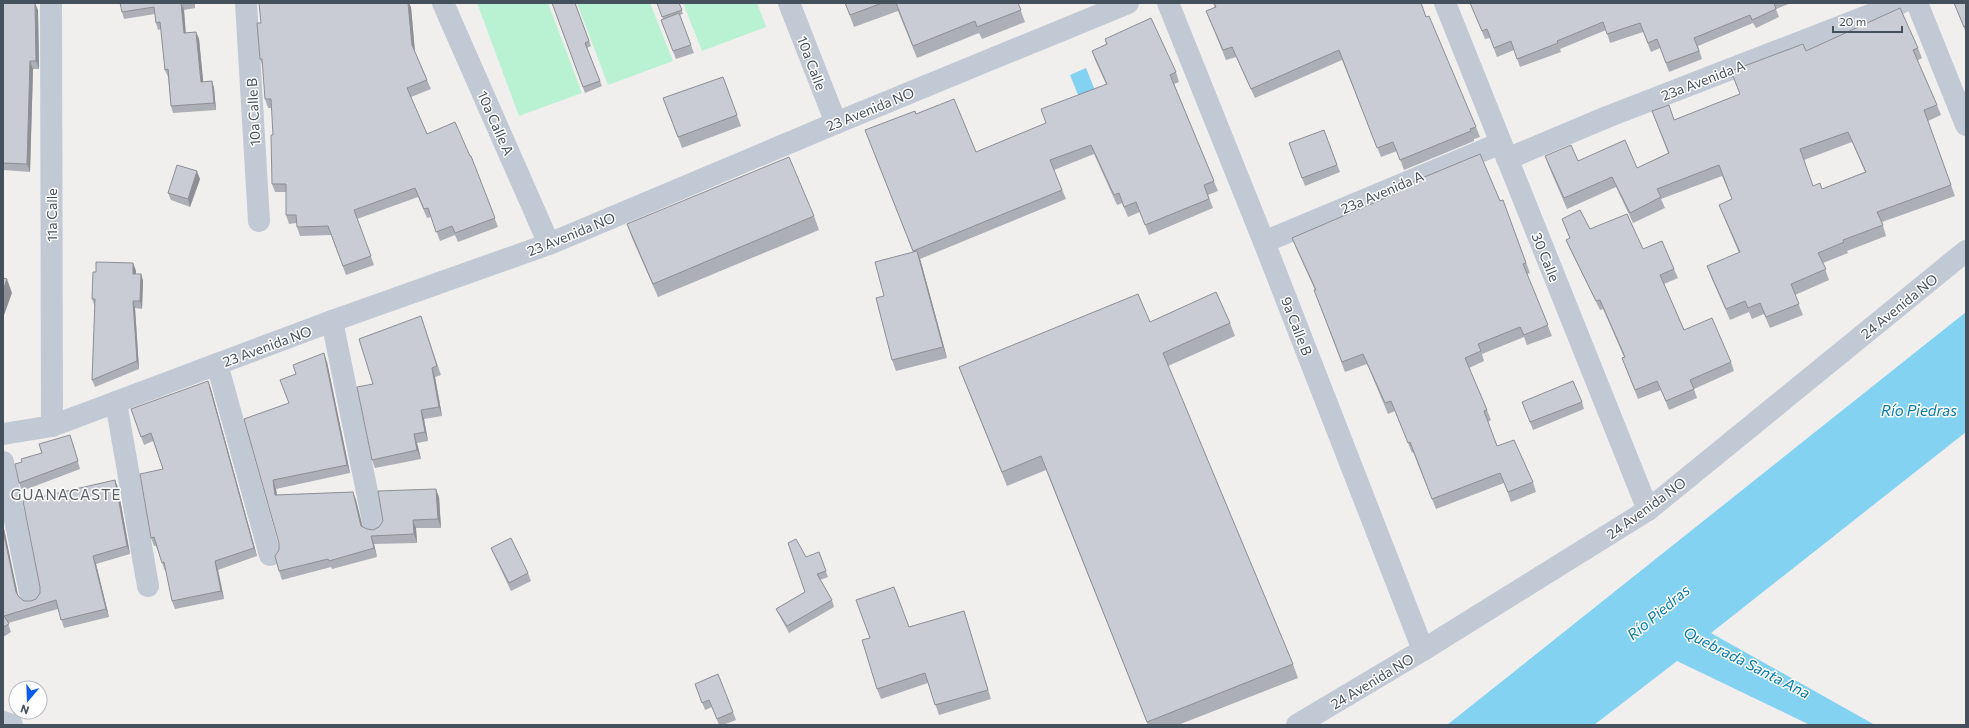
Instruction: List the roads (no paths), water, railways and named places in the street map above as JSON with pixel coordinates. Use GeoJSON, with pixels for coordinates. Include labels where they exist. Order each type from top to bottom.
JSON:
{"type":"FeatureCollection","features":[{"type":"Feature","properties":{"kind":"street","name":"11a Calle"},"geometry":{"type":"LineString","coordinates":[[51,3],[52,426]]}},
{"type":"Feature","properties":{"kind":"street","name":"10a Calle B"},"geometry":{"type":"LineString","coordinates":[[246,3],[259,221]]}},
{"type":"Feature","properties":{"kind":"street","name":"10a Calle A"},"geometry":{"type":"LineString","coordinates":[[443,3],[549,244]]}},
{"type":"Feature","properties":{"kind":"street","name":"10a Calle"},"geometry":{"type":"LineString","coordinates":[[789,3],[836,122]]}},
{"type":"Feature","properties":{"kind":"street","name":"23 Avenida NO"},"geometry":{"type":"LineString","coordinates":[[3,434],[52,426],[217,364],[549,244],[836,122],[1128,3]]}},
{"type":"Feature","properties":{"kind":"street","name":"9a Calle B"},"geometry":{"type":"LineString","coordinates":[[1168,3],[1264,242],[1423,650]]}},
{"type":"Feature","properties":{"kind":"street","name":"30 Calle"},"geometry":{"type":"LineString","coordinates":[[1444,3],[1648,510]]}},
{"type":"Feature","properties":{"kind":"street","name":"23a Avenida A"},"geometry":{"type":"LineString","coordinates":[[1264,242],[1504,151],[1606,117],[1901,3]]}},
{"type":"Feature","properties":{"kind":"street"},"geometry":{"type":"LineString","coordinates":[[1917,3],[1966,125]]}},
{"type":"Feature","properties":{"kind":"street","name":"24 Avenida NO"},"geometry":{"type":"LineString","coordinates":[[1297,725],[1423,650],[1648,510],[1966,251]]}},
{"type":"Feature","properties":{"kind":"street"},"geometry":{"type":"LineString","coordinates":[[332,322],[374,526]]}},
{"type":"Feature","properties":{"kind":"street"},"geometry":{"type":"LineString","coordinates":[[217,364],[270,555]]}},
{"type":"Feature","properties":{"kind":"street"},"geometry":{"type":"LineString","coordinates":[[116,402],[148,586]]}},
{"type":"Feature","properties":{"kind":"street"},"geometry":{"type":"LineString","coordinates":[[3,462],[30,597]]}},
{"type":"Feature","properties":{"kind":"street"},"geometry":{"type":"LineString","coordinates":[[3,722],[12,725]]}},
{"type":"Feature","properties":{"kind":"water"},"geometry":{"type":"Polygon","coordinates":[[[1086,68],[1096,93],[1080,100],[1070,75],[1086,68]]]}},
{"type":"Feature","properties":{"kind":"water","name":"Río Piedras"},"geometry":{"type":"Polygon","coordinates":[[[1966,312],[1966,432],[1711,633],[1875,725],[1810,725],[1677,661],[1594,725],[1447,725],[1966,312]]]}},
{"type":"Feature","properties":{"kind":"district","name":"GUANACASTE"},"geometry":{"type":"Point","coordinates":[66,494]}},
{"type":"Feature","properties":{"kind":"water label","name":"Quebrada Santa Ana"},"geometry":{"type":"Point","coordinates":[1747,662]}}]}
